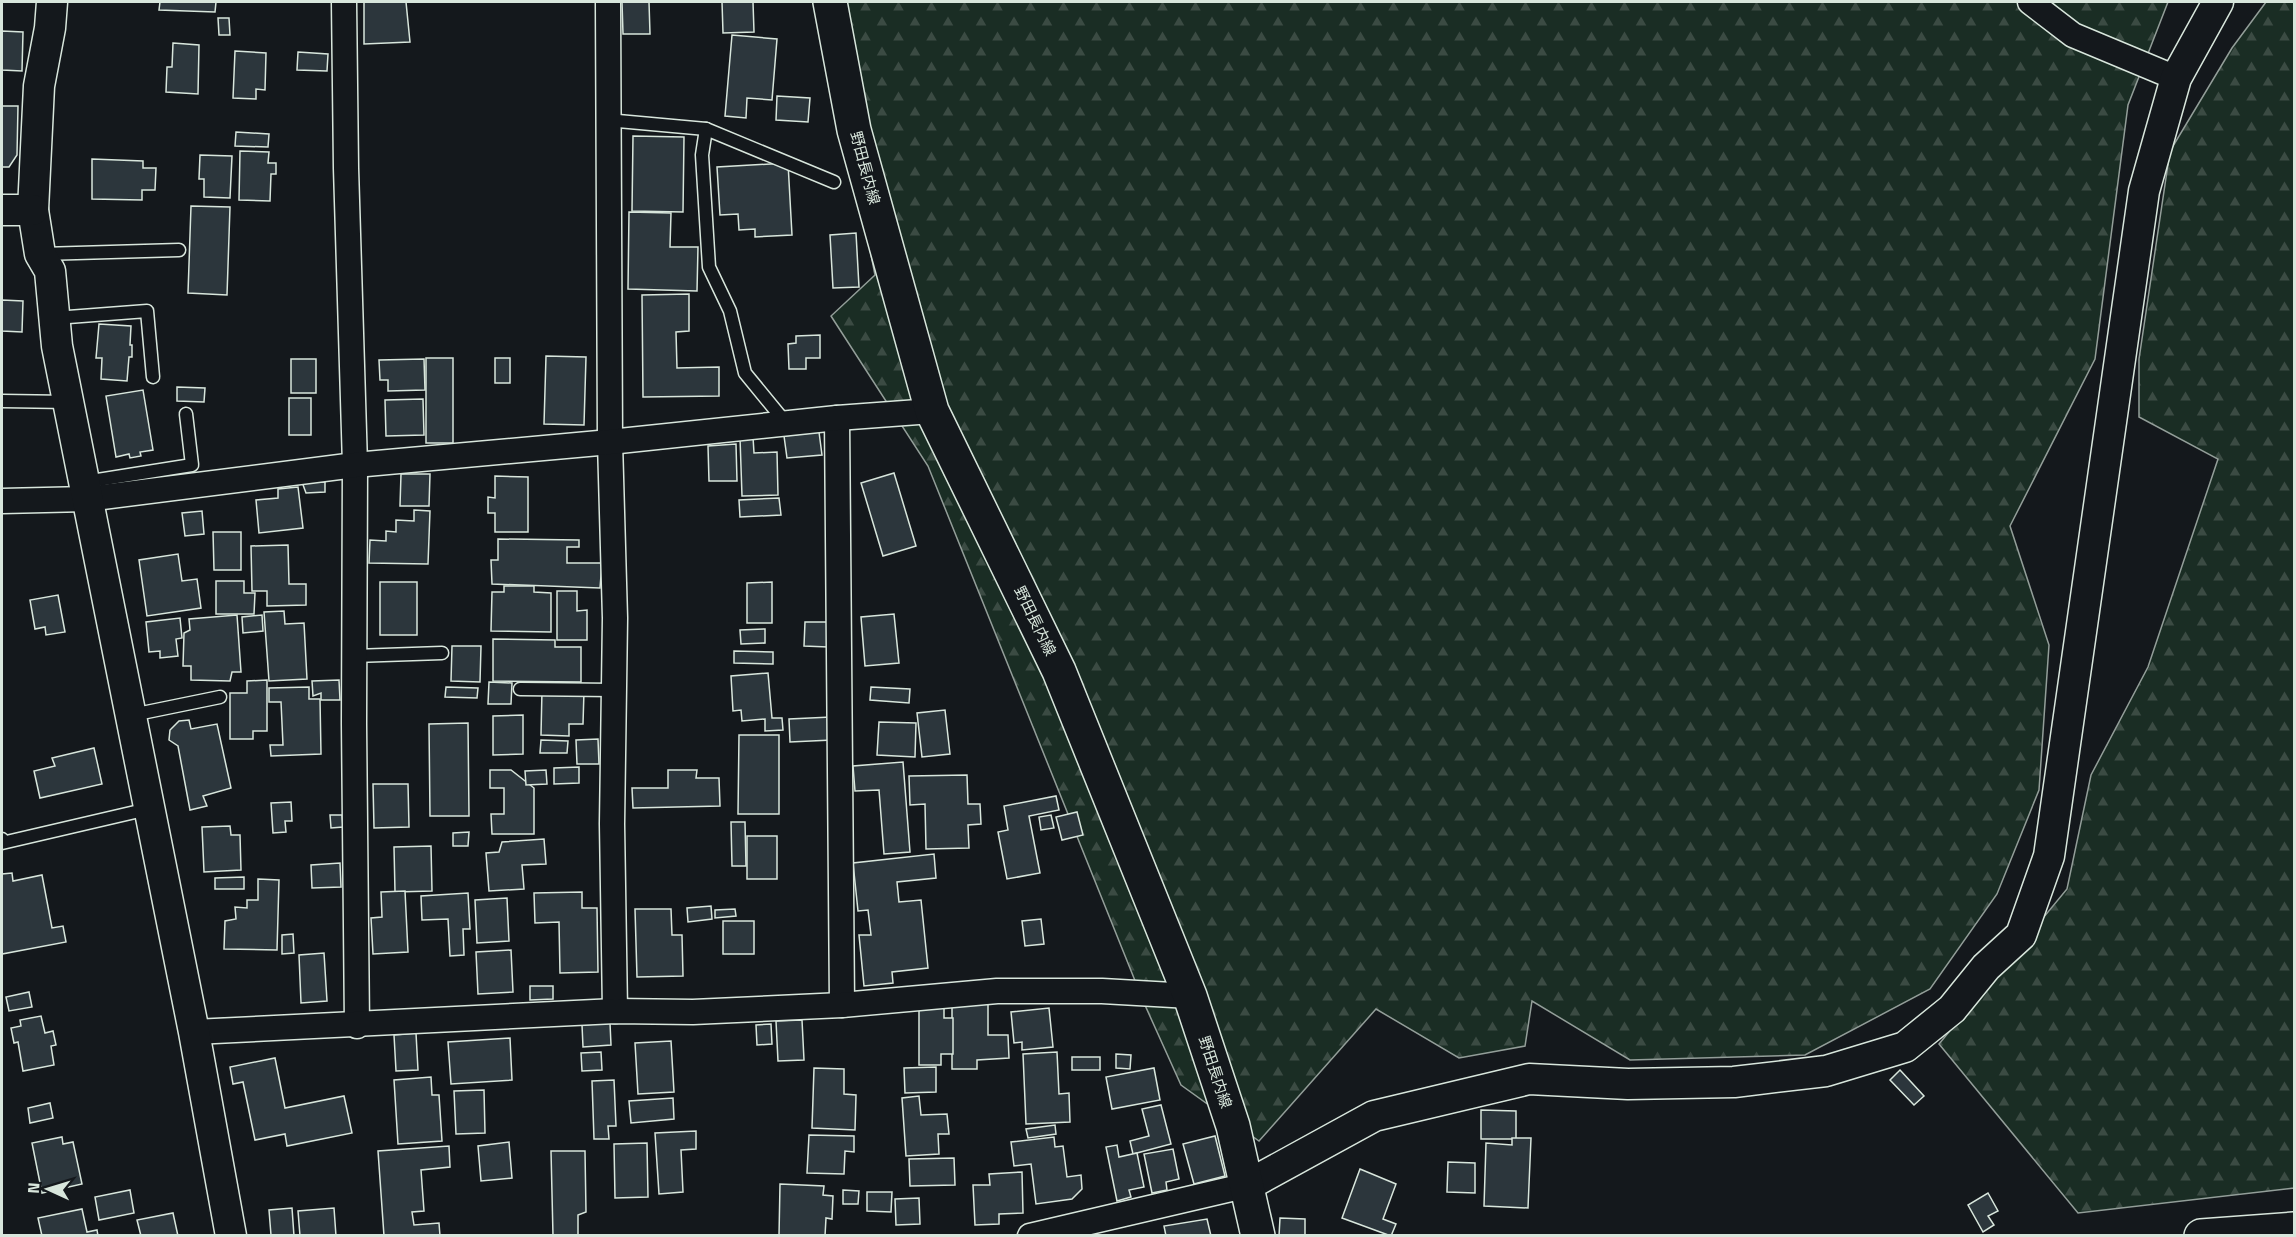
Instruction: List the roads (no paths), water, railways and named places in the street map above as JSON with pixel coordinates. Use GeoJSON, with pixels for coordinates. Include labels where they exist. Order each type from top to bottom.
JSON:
{"type":"FeatureCollection","features":[{"type":"Feature","properties":{"kind":"main road","name":"野田長内線"},"geometry":{"type":"LineString","coordinates":[[830,2],[854,130],[932,411],[1059,671],[1190,996],[1233,1126],[1258,1236]]}},
{"type":"Feature","properties":{"kind":"main road"},"geometry":{"type":"LineString","coordinates":[[2201,1236],[2295,1229]]}},
{"type":"Feature","properties":{"kind":"street"},"geometry":{"type":"LineString","coordinates":[[51,2],[50,28],[39,86],[33,210],[40,254],[50,271],[57,346],[194,1032],[231,1236]]}},
{"type":"Feature","properties":{"kind":"street"},"geometry":{"type":"LineString","coordinates":[[344,2],[346,168],[355,465],[357,1026]]}},
{"type":"Feature","properties":{"kind":"street"},"geometry":{"type":"LineString","coordinates":[[608,2],[610,442],[615,618],[612,824],[615,1011]]}},
{"type":"Feature","properties":{"kind":"street"},"geometry":{"type":"LineString","coordinates":[[2030,2],[2073,35],[2175,78]]}},
{"type":"Feature","properties":{"kind":"street"},"geometry":{"type":"LineString","coordinates":[[1030,1236],[1248,1185],[1374,1116],[1529,1079],[1628,1084],[1734,1082],[1826,1071],[1905,1047],[1952,1009],[1986,967],[2021,935],[2049,856],[2144,191],[2175,78],[2218,2]]}},
{"type":"Feature","properties":{"kind":"street"},"geometry":{"type":"LineString","coordinates":[[2,210],[33,210]]}},
{"type":"Feature","properties":{"kind":"street"},"geometry":{"type":"LineString","coordinates":[[2,501],[86,490],[610,442],[837,418],[932,411]]}},
{"type":"Feature","properties":{"kind":"street"},"geometry":{"type":"LineString","coordinates":[[837,418],[842,1005]]}},
{"type":"Feature","properties":{"kind":"street"},"geometry":{"type":"LineString","coordinates":[[194,1032],[357,1026],[615,1011],[693,1012],[842,1005],[997,991],[1190,996]]}},
{"type":"Feature","properties":{"kind":"lane"},"geometry":{"type":"LineString","coordinates":[[607,120],[706,129],[834,182]]}},
{"type":"Feature","properties":{"kind":"lane"},"geometry":{"type":"LineString","coordinates":[[706,129],[702,154],[709,267],[730,311],[745,373],[786,423]]}},
{"type":"Feature","properties":{"kind":"lane"},"geometry":{"type":"LineString","coordinates":[[40,254],[179,250]]}},
{"type":"Feature","properties":{"kind":"lane"},"geometry":{"type":"LineString","coordinates":[[55,318],[147,311],[153,377]]}},
{"type":"Feature","properties":{"kind":"lane"},"geometry":{"type":"LineString","coordinates":[[2,401],[69,402]]}},
{"type":"Feature","properties":{"kind":"lane"},"geometry":{"type":"LineString","coordinates":[[86,490],[192,465],[186,414]]}},
{"type":"Feature","properties":{"kind":"lane"},"geometry":{"type":"LineString","coordinates":[[354,656],[442,653]]}},
{"type":"Feature","properties":{"kind":"lane"},"geometry":{"type":"LineString","coordinates":[[520,689],[614,690]]}},
{"type":"Feature","properties":{"kind":"lane"},"geometry":{"type":"LineString","coordinates":[[130,715],[220,697]]}},
{"type":"Feature","properties":{"kind":"lane"},"geometry":{"type":"LineString","coordinates":[[2,839],[2,843],[149,809]]}}]}
